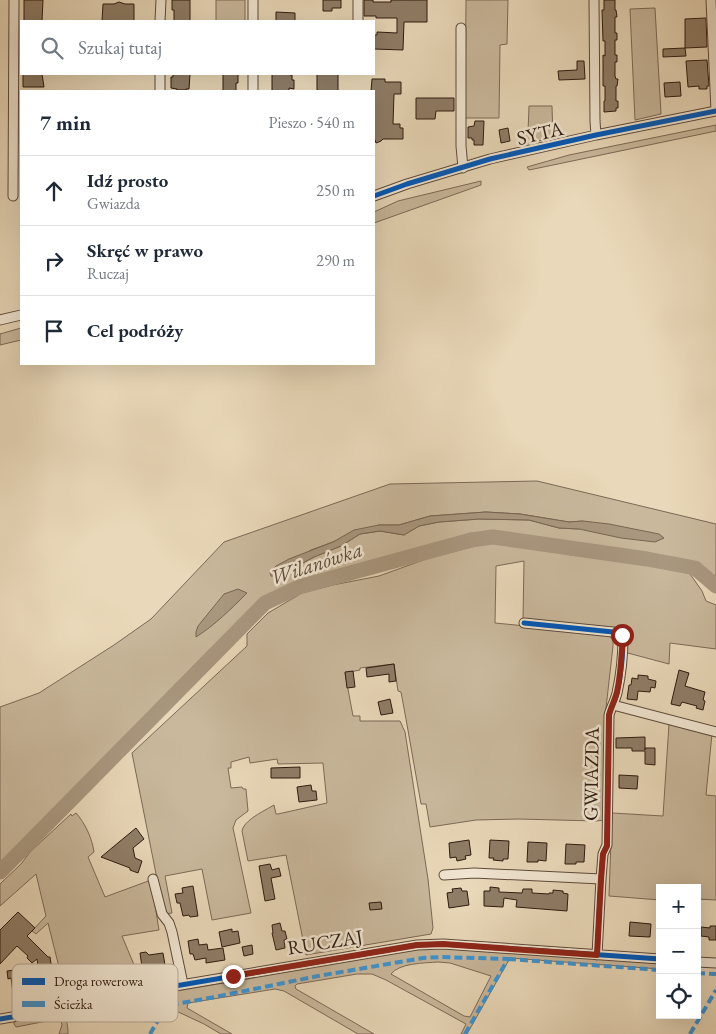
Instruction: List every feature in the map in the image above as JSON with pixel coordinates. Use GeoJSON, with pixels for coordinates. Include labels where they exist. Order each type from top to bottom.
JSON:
{"type":"FeatureCollection","features":[{"type":"Feature","properties":{"kind":"street"},"geometry":{"type":"LineString","coordinates":[[13,196],[14,0]]}},
{"type":"Feature","properties":{"kind":"street"},"geometry":{"type":"LineString","coordinates":[[160,0],[160,20]]}},
{"type":"Feature","properties":{"kind":"street"},"geometry":{"type":"LineString","coordinates":[[253,0],[253,20]]}},
{"type":"Feature","properties":{"kind":"street"},"geometry":{"type":"LineString","coordinates":[[358,0],[358,20]]}},
{"type":"Feature","properties":{"kind":"street"},"geometry":{"type":"LineString","coordinates":[[594,0],[596,135]]}},
{"type":"Feature","properties":{"kind":"street"},"geometry":{"type":"LineString","coordinates":[[711,0],[716,111]]}},
{"type":"Feature","properties":{"kind":"street"},"geometry":{"type":"LineString","coordinates":[[461,28],[461,146],[463,168]]}},
{"type":"Feature","properties":{"kind":"street"},"geometry":{"type":"LineString","coordinates":[[160,75],[160,90]]}},
{"type":"Feature","properties":{"kind":"street"},"geometry":{"type":"LineString","coordinates":[[253,75],[253,90]]}},
{"type":"Feature","properties":{"kind":"street","name":"SYTA"},"geometry":{"type":"LineString","coordinates":[[375,196],[490,159],[716,111]]}},
{"type":"Feature","properties":{"kind":"street"},"geometry":{"type":"LineString","coordinates":[[0,320],[20,315]]}},
{"type":"Feature","properties":{"kind":"street","name":"GWIAZDA"},"geometry":{"type":"LineString","coordinates":[[524,623],[613,632],[622,635],[623,639],[618,684],[609,715],[607,846],[603,854],[597,955]]}},
{"type":"Feature","properties":{"kind":"street"},"geometry":{"type":"LineString","coordinates":[[613,705],[716,732]]}},
{"type":"Feature","properties":{"kind":"street"},"geometry":{"type":"LineString","coordinates":[[444,875],[474,873],[601,879]]}},
{"type":"Feature","properties":{"kind":"street"},"geometry":{"type":"LineString","coordinates":[[153,879],[162,916],[169,923],[172,932],[183,984]]}},
{"type":"Feature","properties":{"kind":"street","name":"RUCZAJ"},"geometry":{"type":"LineString","coordinates":[[178,985],[417,945],[443,944],[656,959]]}},
{"type":"Feature","properties":{"kind":"street"},"geometry":{"type":"LineString","coordinates":[[701,962],[716,963]]}},
{"type":"Feature","properties":{"kind":"shaded area"},"geometry":{"type":"Polygon","coordinates":[[[216,0],[245,0],[245,20],[216,20],[216,0]]]}},
{"type":"Feature","properties":{"kind":"shaded area"},"geometry":{"type":"Polygon","coordinates":[[[466,0],[508,0],[507,44],[500,45],[499,118],[465,118],[466,0]]]}},
{"type":"Feature","properties":{"kind":"shaded area"},"geometry":{"type":"Polygon","coordinates":[[[655,8],[661,114],[635,120],[630,9],[655,8]]]}},
{"type":"Feature","properties":{"kind":"shaded area"},"geometry":{"type":"Polygon","coordinates":[[[529,106],[552,106],[553,138],[519,145],[519,134],[528,133],[529,106]]]}},
{"type":"Feature","properties":{"kind":"shaded area"},"geometry":{"type":"Polygon","coordinates":[[[716,125],[716,131],[529,170],[527,167],[569,155],[716,125]]]}},
{"type":"Feature","properties":{"kind":"shaded area"},"geometry":{"type":"Polygon","coordinates":[[[481,181],[481,185],[375,223],[375,212],[398,201],[481,181]]]}},
{"type":"Feature","properties":{"kind":"shaded area"},"geometry":{"type":"Polygon","coordinates":[[[20,328],[20,340],[0,345],[0,334],[20,328]]]}},
{"type":"Feature","properties":{"kind":"shaded area"},"geometry":{"type":"Polygon","coordinates":[[[537,481],[716,524],[716,580],[696,565],[666,557],[492,531],[300,583],[259,604],[0,862],[0,707],[39,693],[151,619],[224,542],[390,484],[537,481]],[[486,512],[430,516],[399,525],[379,525],[311,550],[271,576],[280,575],[314,557],[341,546],[360,534],[380,531],[404,535],[419,526],[439,522],[479,519],[529,520],[559,528],[579,529],[583,521],[569,522],[520,514],[486,512]]]}},
{"type":"Feature","properties":{"kind":"shaded area"},"geometry":{"type":"Polygon","coordinates":[[[486,512],[520,514],[569,522],[583,521],[609,524],[659,534],[664,538],[655,542],[621,538],[579,529],[559,528],[529,520],[479,519],[439,522],[419,526],[404,535],[380,531],[360,534],[341,546],[314,557],[280,575],[271,576],[270,572],[276,566],[333,542],[354,530],[379,525],[399,525],[430,516],[486,512]]]}},
{"type":"Feature","properties":{"kind":"shaded area"},"geometry":{"type":"Polygon","coordinates":[[[491,542],[688,571],[702,591],[706,601],[716,605],[716,649],[670,643],[669,664],[624,652],[626,633],[523,619],[524,561],[496,566],[495,623],[608,634],[613,640],[606,708],[605,820],[476,820],[430,827],[426,804],[421,804],[401,692],[398,691],[394,664],[360,668],[360,670],[345,673],[353,716],[360,716],[360,721],[400,721],[405,732],[428,879],[433,928],[431,934],[306,955],[286,855],[248,861],[242,831],[246,823],[274,805],[276,814],[278,814],[327,803],[323,763],[278,764],[277,759],[250,763],[249,757],[231,762],[231,768],[228,768],[231,788],[242,787],[246,789],[248,811],[236,820],[233,828],[251,913],[212,920],[202,869],[165,876],[172,913],[164,914],[132,753],[247,646],[247,634],[268,613],[302,593],[379,576],[429,558],[491,542]]]}},
{"type":"Feature","properties":{"kind":"shaded area"},"geometry":{"type":"Polygon","coordinates":[[[238,589],[247,593],[229,611],[196,637],[198,626],[224,594],[238,589]]]}},
{"type":"Feature","properties":{"kind":"shaded area"},"geometry":{"type":"Polygon","coordinates":[[[669,724],[712,734],[706,795],[716,796],[716,900],[701,899],[701,884],[656,884],[656,900],[609,896],[612,813],[663,816],[669,724]]]}},
{"type":"Feature","properties":{"kind":"shaded area"},"geometry":{"type":"Polygon","coordinates":[[[76,813],[90,836],[94,852],[88,857],[105,897],[151,880],[159,930],[122,936],[134,964],[58,964],[48,923],[36,934],[32,931],[46,916],[36,874],[0,906],[0,884],[21,864],[30,852],[71,814],[72,816],[76,813]]]}},
{"type":"Feature","properties":{"kind":"shaded area"},"geometry":{"type":"Polygon","coordinates":[[[417,948],[656,963],[656,969],[510,958],[467,1034],[461,1034],[466,1024],[372,974],[357,974],[297,984],[295,986],[296,989],[374,1034],[358,1034],[284,991],[275,989],[188,1003],[187,1008],[232,1034],[221,1034],[178,1012],[178,990],[417,948]],[[438,962],[413,964],[395,970],[391,974],[464,1016],[470,1017],[491,976],[450,963],[438,962]]]}},
{"type":"Feature","properties":{"kind":"shaded area"},"geometry":{"type":"Polygon","coordinates":[[[14,1022],[42,1022],[16,1027],[14,1022]]]}},
{"type":"Feature","properties":{"kind":"shaded area"},"geometry":{"type":"Polygon","coordinates":[[[61,1022],[66,1022],[68,1034],[59,1034],[61,1022]]]}},
{"type":"Feature","properties":{"kind":"building"},"geometry":{"type":"Polygon","coordinates":[[[24,0],[43,0],[42,20],[24,20],[24,0]]]}},
{"type":"Feature","properties":{"kind":"building"},"geometry":{"type":"Polygon","coordinates":[[[172,0],[190,0],[190,20],[174,20],[174,10],[172,10],[172,0]]]}},
{"type":"Feature","properties":{"kind":"building"},"geometry":{"type":"Polygon","coordinates":[[[323,0],[341,0],[341,8],[323,11],[323,0]]]}},
{"type":"Feature","properties":{"kind":"building"},"geometry":{"type":"Polygon","coordinates":[[[364,0],[391,2],[391,0],[427,0],[427,22],[404,22],[403,50],[375,49],[375,35],[377,35],[377,32],[397,33],[397,18],[364,16],[364,0]]]}},
{"type":"Feature","properties":{"kind":"building"},"geometry":{"type":"Polygon","coordinates":[[[604,0],[615,0],[617,17],[615,17],[615,33],[617,33],[617,40],[615,40],[615,55],[617,55],[617,62],[615,62],[615,76],[618,79],[616,101],[618,101],[618,108],[616,108],[616,111],[604,112],[603,55],[605,56],[605,41],[603,41],[602,10],[604,10],[604,0]]]}},
{"type":"Feature","properties":{"kind":"building"},"geometry":{"type":"Polygon","coordinates":[[[119,2],[134,4],[134,20],[102,20],[103,4],[119,2]]]}},
{"type":"Feature","properties":{"kind":"building"},"geometry":{"type":"Polygon","coordinates":[[[276,12],[295,13],[295,20],[276,20],[276,12]]]}},
{"type":"Feature","properties":{"kind":"building"},"geometry":{"type":"Polygon","coordinates":[[[706,18],[707,47],[685,48],[685,19],[706,18]]]}},
{"type":"Feature","properties":{"kind":"building"},"geometry":{"type":"Polygon","coordinates":[[[685,48],[686,56],[663,57],[663,49],[685,48]]]}},
{"type":"Feature","properties":{"kind":"building"},"geometry":{"type":"Polygon","coordinates":[[[707,60],[709,86],[707,86],[707,89],[699,89],[699,86],[688,87],[686,61],[707,60]]]}},
{"type":"Feature","properties":{"kind":"building"},"geometry":{"type":"Polygon","coordinates":[[[577,61],[584,61],[585,79],[559,80],[558,71],[577,70],[577,61]]]}},
{"type":"Feature","properties":{"kind":"building"},"geometry":{"type":"Polygon","coordinates":[[[23,75],[42,75],[44,87],[23,87],[23,75]]]}},
{"type":"Feature","properties":{"kind":"building"},"geometry":{"type":"Polygon","coordinates":[[[173,75],[190,75],[189,89],[177,90],[171,88],[171,77],[173,75]]]}},
{"type":"Feature","properties":{"kind":"building"},"geometry":{"type":"Polygon","coordinates":[[[223,75],[238,75],[236,90],[223,90],[223,75]]]}},
{"type":"Feature","properties":{"kind":"building"},"geometry":{"type":"Polygon","coordinates":[[[272,75],[292,75],[294,89],[272,90],[272,75]]]}},
{"type":"Feature","properties":{"kind":"building"},"geometry":{"type":"Polygon","coordinates":[[[317,75],[338,75],[338,90],[317,90],[317,75]]]}},
{"type":"Feature","properties":{"kind":"building"},"geometry":{"type":"Polygon","coordinates":[[[372,79],[385,79],[385,82],[401,82],[401,94],[394,94],[393,124],[400,124],[400,128],[403,128],[403,139],[383,139],[376,143],[375,90],[371,90],[372,79]]]}},
{"type":"Feature","properties":{"kind":"building"},"geometry":{"type":"Polygon","coordinates":[[[680,82],[681,96],[665,97],[664,83],[680,82]]]}},
{"type":"Feature","properties":{"kind":"building"},"geometry":{"type":"Polygon","coordinates":[[[416,98],[454,98],[454,111],[436,111],[435,119],[416,119],[416,98]]]}},
{"type":"Feature","properties":{"kind":"building"},"geometry":{"type":"Polygon","coordinates":[[[475,121],[484,121],[483,145],[474,145],[474,140],[468,138],[468,127],[474,126],[475,121]]]}},
{"type":"Feature","properties":{"kind":"building"},"geometry":{"type":"Polygon","coordinates":[[[508,128],[510,141],[501,143],[499,130],[508,128]]]}},
{"type":"Feature","properties":{"kind":"building"},"geometry":{"type":"Polygon","coordinates":[[[394,664],[396,681],[389,682],[389,674],[367,677],[366,668],[394,664]]]}},
{"type":"Feature","properties":{"kind":"building"},"geometry":{"type":"Polygon","coordinates":[[[679,670],[689,673],[685,686],[705,692],[703,710],[696,708],[697,706],[682,702],[680,706],[671,704],[679,670]]]}},
{"type":"Feature","properties":{"kind":"building"},"geometry":{"type":"Polygon","coordinates":[[[353,671],[355,687],[347,688],[345,672],[353,671]]]}},
{"type":"Feature","properties":{"kind":"building"},"geometry":{"type":"Polygon","coordinates":[[[638,675],[648,676],[648,679],[656,681],[655,688],[651,687],[650,692],[638,691],[637,700],[627,699],[632,678],[638,679],[638,675]]]}},
{"type":"Feature","properties":{"kind":"building"},"geometry":{"type":"Polygon","coordinates":[[[390,699],[393,713],[381,715],[378,702],[390,699]]]}},
{"type":"Feature","properties":{"kind":"building"},"geometry":{"type":"Polygon","coordinates":[[[645,737],[645,748],[655,748],[655,765],[645,764],[645,751],[632,751],[632,748],[616,748],[616,738],[645,737]]]}},
{"type":"Feature","properties":{"kind":"building"},"geometry":{"type":"Polygon","coordinates":[[[300,767],[300,778],[271,778],[271,768],[300,767]]]}},
{"type":"Feature","properties":{"kind":"building"},"geometry":{"type":"Polygon","coordinates":[[[619,775],[638,776],[637,789],[619,788],[619,775]]]}},
{"type":"Feature","properties":{"kind":"building"},"geometry":{"type":"Polygon","coordinates":[[[311,785],[312,791],[316,791],[317,800],[299,802],[297,787],[311,785]]]}},
{"type":"Feature","properties":{"kind":"building"},"geometry":{"type":"Polygon","coordinates":[[[136,828],[144,839],[133,848],[135,858],[142,861],[138,873],[101,857],[136,828]]]}},
{"type":"Feature","properties":{"kind":"building"},"geometry":{"type":"Polygon","coordinates":[[[469,840],[471,855],[465,856],[466,859],[457,861],[456,857],[450,858],[449,843],[469,840]]]}},
{"type":"Feature","properties":{"kind":"building"},"geometry":{"type":"Polygon","coordinates":[[[490,840],[509,841],[508,859],[503,859],[503,861],[489,858],[490,840]]]}},
{"type":"Feature","properties":{"kind":"building"},"geometry":{"type":"Polygon","coordinates":[[[528,842],[547,843],[546,861],[527,862],[528,842]]]}},
{"type":"Feature","properties":{"kind":"building"},"geometry":{"type":"Polygon","coordinates":[[[566,844],[585,845],[584,862],[565,864],[566,844]]]}},
{"type":"Feature","properties":{"kind":"building"},"geometry":{"type":"Polygon","coordinates":[[[270,864],[272,870],[279,868],[281,876],[271,878],[275,899],[265,901],[259,866],[270,864]]]}},
{"type":"Feature","properties":{"kind":"building"},"geometry":{"type":"Polygon","coordinates":[[[193,886],[198,916],[183,916],[180,903],[177,903],[175,894],[183,893],[182,888],[193,886]]]}},
{"type":"Feature","properties":{"kind":"building"},"geometry":{"type":"Polygon","coordinates":[[[490,887],[499,888],[499,892],[522,893],[523,889],[532,889],[532,893],[549,894],[553,893],[553,890],[563,891],[563,893],[568,894],[567,911],[516,907],[517,900],[504,898],[503,907],[484,906],[484,891],[490,891],[490,887]]]}},
{"type":"Feature","properties":{"kind":"building"},"geometry":{"type":"Polygon","coordinates":[[[461,888],[462,891],[467,891],[469,905],[449,908],[447,893],[453,892],[452,889],[461,888]]]}},
{"type":"Feature","properties":{"kind":"building"},"geometry":{"type":"Polygon","coordinates":[[[381,902],[382,909],[370,910],[369,903],[381,902]]]}},
{"type":"Feature","properties":{"kind":"building"},"geometry":{"type":"Polygon","coordinates":[[[18,912],[35,928],[27,936],[50,957],[51,964],[38,964],[37,959],[32,963],[27,958],[28,956],[17,946],[0,964],[0,930],[18,912]]]}},
{"type":"Feature","properties":{"kind":"building"},"geometry":{"type":"Polygon","coordinates":[[[630,922],[651,924],[650,937],[629,936],[630,922]]]}},
{"type":"Feature","properties":{"kind":"building"},"geometry":{"type":"Polygon","coordinates":[[[280,923],[287,939],[284,940],[285,948],[276,950],[272,925],[280,923]]]}},
{"type":"Feature","properties":{"kind":"building"},"geometry":{"type":"Polygon","coordinates":[[[710,926],[716,926],[716,940],[709,940],[709,937],[701,936],[701,927],[710,928],[710,926]]]}},
{"type":"Feature","properties":{"kind":"building"},"geometry":{"type":"Polygon","coordinates":[[[232,929],[232,932],[238,931],[240,943],[222,947],[219,932],[232,929]]]}},
{"type":"Feature","properties":{"kind":"building"},"geometry":{"type":"Polygon","coordinates":[[[198,939],[199,945],[207,944],[208,950],[223,948],[225,960],[206,963],[206,958],[195,960],[193,954],[190,954],[188,941],[198,939]]]}},
{"type":"Feature","properties":{"kind":"building"},"geometry":{"type":"Polygon","coordinates":[[[252,945],[253,954],[244,956],[242,947],[252,945]]]}},
{"type":"Feature","properties":{"kind":"building"},"geometry":{"type":"Polygon","coordinates":[[[146,952],[149,955],[163,953],[165,964],[142,964],[140,953],[146,952]]]}},
{"type":"Feature","properties":{"kind":"building"},"geometry":{"type":"Polygon","coordinates":[[[12,970],[12,986],[11,978],[8,979],[7,971],[12,970]]]}},
{"type":"Feature","properties":{"kind":"waterway","name":"Wilanówka"},"geometry":{"type":"LineString","coordinates":[[0,872],[265,603],[299,587],[471,540],[493,537],[647,559],[695,568],[716,586]]}},
{"type":"Feature","properties":{"kind":"marked path"},"geometry":{"type":"LineString","coordinates":[[178,1004],[318,976],[423,958],[508,959],[465,1034]]}},
{"type":"Feature","properties":{"kind":"marked path"},"geometry":{"type":"LineString","coordinates":[[508,959],[656,970]]}},
{"type":"Feature","properties":{"kind":"marked path"},"geometry":{"type":"LineString","coordinates":[[701,973],[716,974]]}},
{"type":"Feature","properties":{"kind":"marked path"},"geometry":{"type":"LineString","coordinates":[[690,1034],[716,990]]}},
{"type":"Feature","properties":{"kind":"marked path"},"geometry":{"type":"LineString","coordinates":[[150,1034],[157,1022]]}},
{"type":"Feature","properties":{"kind":"cycle path"},"geometry":{"type":"LineString","coordinates":[[375,196],[490,159],[716,111]]}},
{"type":"Feature","properties":{"kind":"cycle path"},"geometry":{"type":"LineString","coordinates":[[524,623],[613,632],[623,637],[622,665],[616,696],[609,715],[607,845],[603,854],[597,955]]}},
{"type":"Feature","properties":{"kind":"cycle path"},"geometry":{"type":"LineString","coordinates":[[178,986],[417,945],[443,944],[656,959]]}},
{"type":"Feature","properties":{"kind":"cycle path"},"geometry":{"type":"LineString","coordinates":[[0,1019],[12,1017]]}},
{"type":"Feature","properties":{"kind":"route"},"geometry":{"type":"LineString","coordinates":[[233,976],[417,945],[443,944],[597,955],[603,854],[607,846],[609,715],[618,684],[622,635]]}}]}
